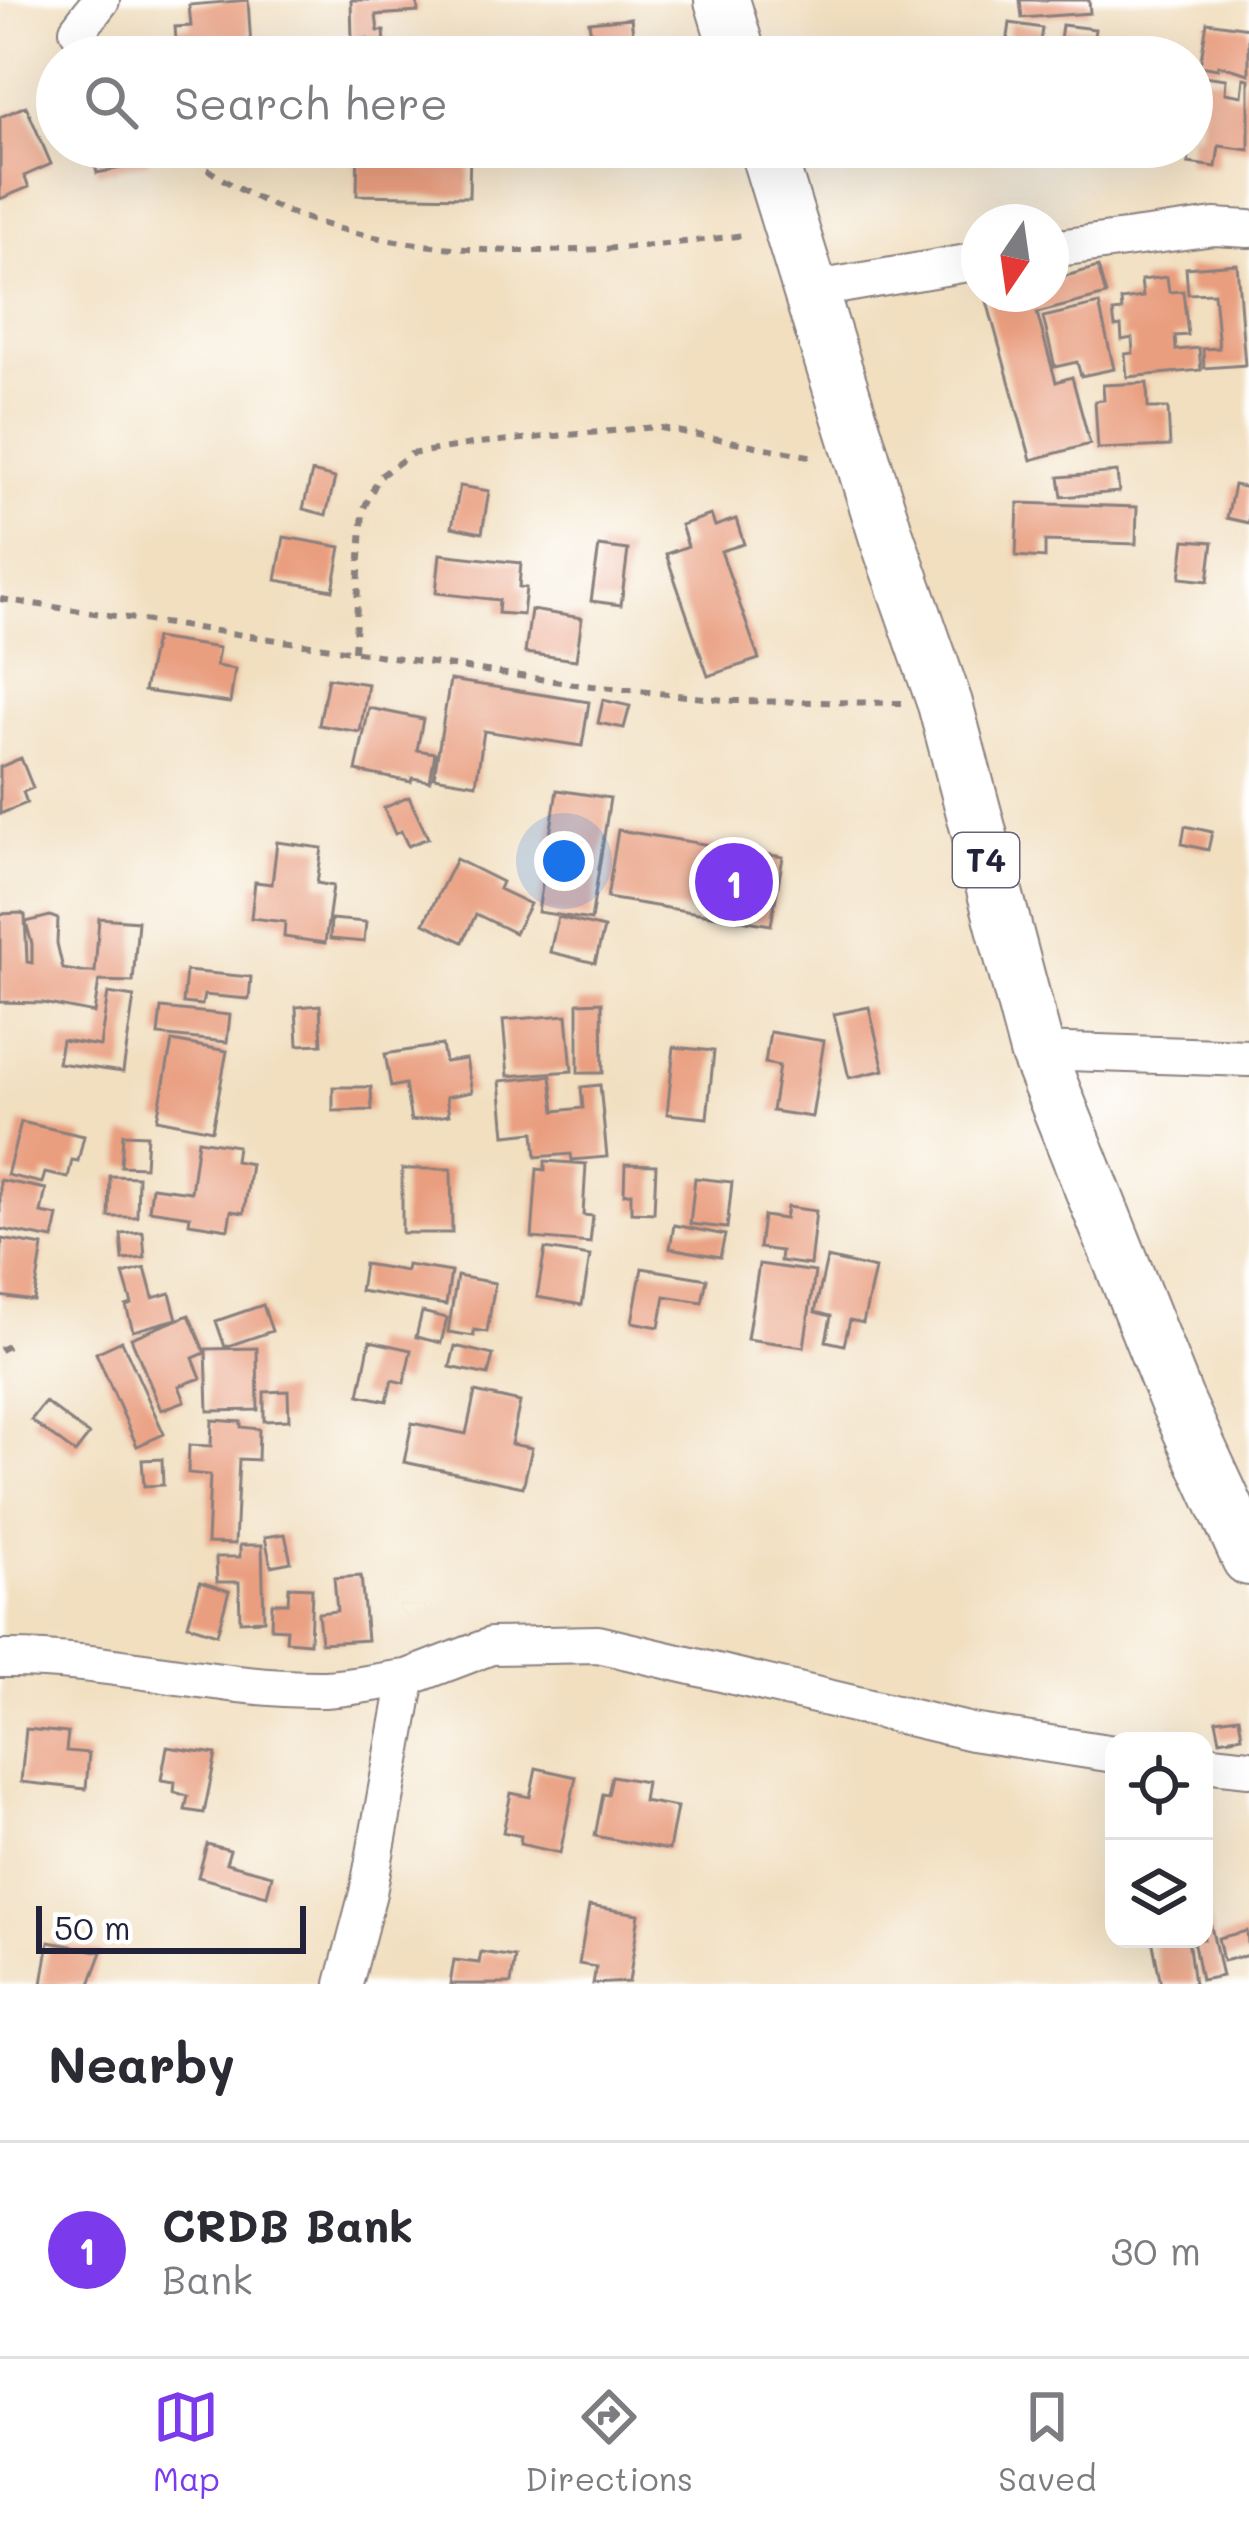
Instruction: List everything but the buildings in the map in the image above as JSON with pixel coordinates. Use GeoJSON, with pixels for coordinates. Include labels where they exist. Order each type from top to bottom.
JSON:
{"type":"FeatureCollection","features":[{"type":"Feature","properties":{"kind":"highway"},"geometry":{"type":"LineString","coordinates":[[722,0],[733,36]]}},
{"type":"Feature","properties":{"kind":"highway","name":"T4"},"geometry":{"type":"LineString","coordinates":[[772,168],[945,704],[1037,1052],[1176,1399],[1249,1558]]}},
{"type":"Feature","properties":{"kind":"street"},"geometry":{"type":"LineString","coordinates":[[78,30],[100,0]]}},
{"type":"Feature","properties":{"kind":"street"},"geometry":{"type":"LineString","coordinates":[[1069,247],[1214,227],[1249,229]]}},
{"type":"Feature","properties":{"kind":"street"},"geometry":{"type":"LineString","coordinates":[[811,290],[961,264]]}},
{"type":"Feature","properties":{"kind":"street"},"geometry":{"type":"LineString","coordinates":[[1037,1052],[1249,1058]]}},
{"type":"Feature","properties":{"kind":"street"},"geometry":{"type":"LineString","coordinates":[[0,1659],[59,1658],[197,1680],[326,1689],[407,1678],[490,1646],[598,1644],[972,1732],[1105,1753]]}},
{"type":"Feature","properties":{"kind":"street"},"geometry":{"type":"LineString","coordinates":[[344,1984],[368,1893],[407,1678]]}},
{"type":"Feature","properties":{"kind":"street"},"geometry":{"type":"LineString","coordinates":[[1213,1764],[1249,1768]]}},
{"type":"Feature","properties":{"kind":"path"},"geometry":{"type":"LineString","coordinates":[[206,168],[235,190],[281,211],[374,236],[458,248],[576,250],[790,229]]}},
{"type":"Feature","properties":{"kind":"path"},"geometry":{"type":"LineString","coordinates":[[353,651],[363,510],[379,477],[411,454],[656,427],[865,466]]}},
{"type":"Feature","properties":{"kind":"path"},"geometry":{"type":"LineString","coordinates":[[0,599],[574,684],[733,701],[945,704]]}},
{"type":"Feature","properties":{"kind":"path"},"geometry":{"type":"LineString","coordinates":[[0,1350],[12,1343]]}},
{"type":"Feature","properties":{"kind":"place","name":"CRDB Bank"},"geometry":{"type":"Point","coordinates":[734,882]}}]}
